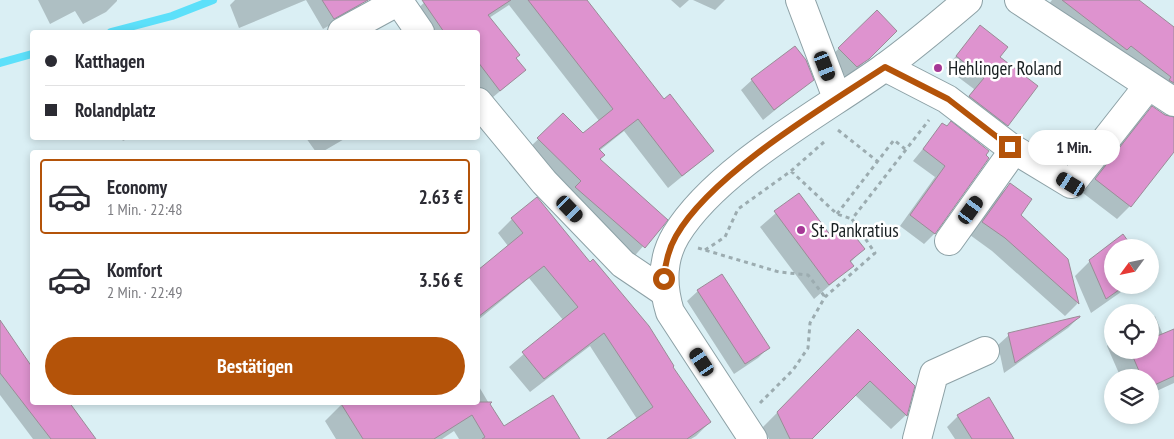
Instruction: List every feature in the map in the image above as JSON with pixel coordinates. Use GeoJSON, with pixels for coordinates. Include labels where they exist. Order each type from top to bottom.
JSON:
{"type":"FeatureCollection","features":[{"type":"Feature","properties":{"kind":"main road"},"geometry":{"type":"LineString","coordinates":[[800,0],[837,98]]}},
{"type":"Feature","properties":{"kind":"main road"},"geometry":{"type":"LineString","coordinates":[[753,439],[670,312],[663,291],[664,268],[675,237],[689,217],[715,190],[755,157],[837,98],[885,67],[968,0]]}},
{"type":"Feature","properties":{"kind":"main road"},"geometry":{"type":"LineString","coordinates":[[1019,0],[1174,102]]}},
{"type":"Feature","properties":{"kind":"main road"},"geometry":{"type":"LineString","coordinates":[[346,30],[399,1],[419,30]]}},
{"type":"Feature","properties":{"kind":"main road"},"geometry":{"type":"LineString","coordinates":[[885,67],[948,99],[1012,148],[1071,184],[1148,86]]}},
{"type":"Feature","properties":{"kind":"main road"},"geometry":{"type":"LineString","coordinates":[[480,104],[544,182],[623,264],[663,291]]}},
{"type":"Feature","properties":{"kind":"main road"},"geometry":{"type":"LineString","coordinates":[[949,241],[1012,148]]}},
{"type":"Feature","properties":{"kind":"main road"},"geometry":{"type":"LineString","coordinates":[[917,439],[934,374],[985,351]]}},
{"type":"Feature","properties":{"kind":"path"},"geometry":{"type":"LineString","coordinates":[[852,219],[905,149],[948,99]]}},
{"type":"Feature","properties":{"kind":"path"},"geometry":{"type":"LineString","coordinates":[[825,297],[808,275],[779,272],[706,250],[725,237],[738,209],[791,172],[838,130],[877,161]]}},
{"type":"Feature","properties":{"kind":"path"},"geometry":{"type":"LineString","coordinates":[[837,214],[894,140],[905,149]]}},
{"type":"Feature","properties":{"kind":"path"},"geometry":{"type":"LineString","coordinates":[[757,406],[793,370],[808,348],[810,323],[825,297],[875,254],[852,219],[837,214],[791,172]]}},
{"type":"Feature","properties":{"kind":"building"},"geometry":{"type":"Polygon","coordinates":[[[322,0],[368,0],[334,19],[322,0]]]}},
{"type":"Feature","properties":{"kind":"building"},"geometry":{"type":"Polygon","coordinates":[[[422,0],[511,0],[488,15],[520,55],[516,58],[526,70],[500,91],[480,65],[480,30],[443,30],[422,0]]]}},
{"type":"Feature","properties":{"kind":"building"},"geometry":{"type":"Polygon","coordinates":[[[528,0],[587,0],[664,99],[670,94],[714,151],[682,176],[638,119],[599,149],[605,155],[600,159],[668,220],[645,248],[575,187],[581,181],[537,138],[563,113],[583,133],[613,109],[528,0]]]}},
{"type":"Feature","properties":{"kind":"building"},"geometry":{"type":"Polygon","coordinates":[[[1062,0],[1139,0],[1174,27],[1174,83],[1169,80],[1171,77],[1131,46],[1127,50],[1062,0]]]}},
{"type":"Feature","properties":{"kind":"building"},"geometry":{"type":"Polygon","coordinates":[[[877,10],[897,31],[869,59],[857,67],[838,48],[877,10]]]}},
{"type":"Feature","properties":{"kind":"building"},"geometry":{"type":"Polygon","coordinates":[[[980,25],[1008,47],[1000,57],[1038,86],[1008,126],[969,96],[984,78],[956,56],[980,25]]]}},
{"type":"Feature","properties":{"kind":"building"},"geometry":{"type":"Polygon","coordinates":[[[795,46],[806,60],[814,80],[774,110],[751,79],[795,46]]]}},
{"type":"Feature","properties":{"kind":"building"},"geometry":{"type":"Polygon","coordinates":[[[1152,106],[1165,115],[1174,117],[1174,152],[1131,207],[1095,179],[1152,106]]]}},
{"type":"Feature","properties":{"kind":"building"},"geometry":{"type":"Polygon","coordinates":[[[951,121],[989,151],[986,155],[989,158],[935,234],[910,215],[945,166],[923,149],[942,123],[947,126],[951,121]]]}},
{"type":"Feature","properties":{"kind":"building"},"geometry":{"type":"Polygon","coordinates":[[[1010,183],[1032,199],[1021,215],[1068,259],[1079,304],[1005,238],[982,222],[1010,183]]]}},
{"type":"Feature","properties":{"kind":"building"},"geometry":{"type":"Polygon","coordinates":[[[799,193],[831,236],[846,225],[865,249],[850,261],[854,266],[829,285],[774,211],[799,193]]]}},
{"type":"Feature","properties":{"kind":"building"},"geometry":{"type":"Polygon","coordinates":[[[537,197],[590,262],[593,259],[649,326],[673,367],[711,422],[687,439],[607,439],[653,407],[604,333],[544,379],[522,352],[578,307],[544,266],[480,315],[480,268],[523,233],[511,218],[537,197]]]}},
{"type":"Feature","properties":{"kind":"building"},"geometry":{"type":"Polygon","coordinates":[[[1123,234],[1127,239],[1116,239],[1123,234]]]}},
{"type":"Feature","properties":{"kind":"building"},"geometry":{"type":"Polygon","coordinates":[[[1104,249],[1104,294],[1113,294],[1106,299],[1089,260],[1104,249]]]}},
{"type":"Feature","properties":{"kind":"building"},"geometry":{"type":"Polygon","coordinates":[[[722,274],[770,348],[745,364],[697,290],[722,274]]]}},
{"type":"Feature","properties":{"kind":"building"},"geometry":{"type":"Polygon","coordinates":[[[1080,317],[1015,363],[1008,333],[1080,317]]]}},
{"type":"Feature","properties":{"kind":"building"},"geometry":{"type":"Polygon","coordinates":[[[0,320],[30,364],[30,405],[71,405],[96,439],[51,439],[0,373],[0,320]]]}},
{"type":"Feature","properties":{"kind":"building"},"geometry":{"type":"Polygon","coordinates":[[[858,329],[915,386],[907,416],[870,381],[812,439],[790,439],[777,412],[858,329]]]}},
{"type":"Feature","properties":{"kind":"building"},"geometry":{"type":"Polygon","coordinates":[[[1174,329],[1174,376],[1159,383],[1159,369],[1138,369],[1134,359],[1159,359],[1159,335],[1174,329]]]}},
{"type":"Feature","properties":{"kind":"building"},"geometry":{"type":"Polygon","coordinates":[[[553,395],[580,439],[482,439],[485,437],[472,415],[434,439],[363,439],[342,405],[480,405],[480,402],[492,402],[490,404],[504,426],[553,395]]]}},
{"type":"Feature","properties":{"kind":"building"},"geometry":{"type":"Polygon","coordinates":[[[989,397],[1014,439],[972,439],[957,415],[989,397]]]}},
{"type":"Feature","properties":{"kind":"waterway"},"geometry":{"type":"LineString","coordinates":[[119,30],[172,16],[213,0]]}},
{"type":"Feature","properties":{"kind":"waterway"},"geometry":{"type":"LineString","coordinates":[[0,63],[30,55]]}},
{"type":"Feature","properties":{"kind":"place","name":"Hehlinger Roland"},"geometry":{"type":"Point","coordinates":[938,68]}},
{"type":"Feature","properties":{"kind":"place","name":"St. Pankratius"},"geometry":{"type":"Point","coordinates":[801,230]}},
{"type":"Feature","properties":{"kind":"route"},"geometry":{"type":"LineString","coordinates":[[664,279],[664,268],[675,237],[689,217],[715,190],[755,157],[837,98],[885,67],[948,99],[1010,147]]}}]}
